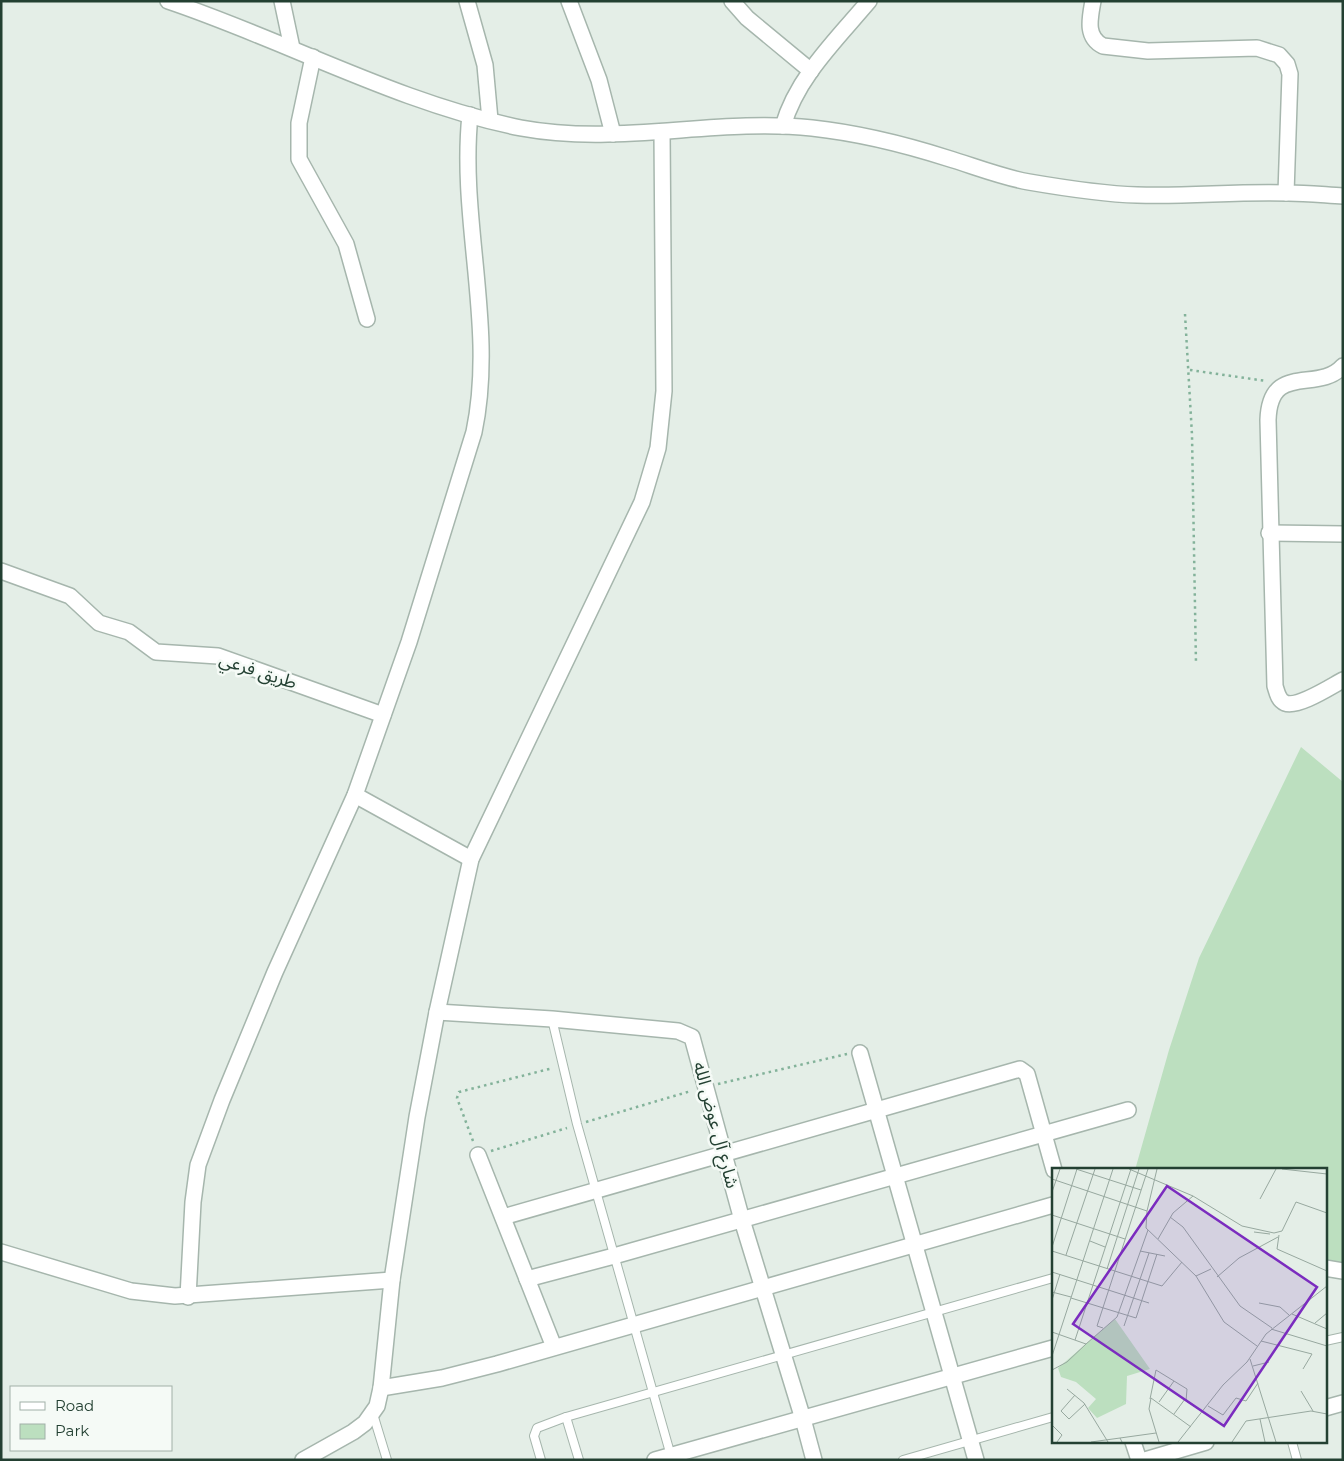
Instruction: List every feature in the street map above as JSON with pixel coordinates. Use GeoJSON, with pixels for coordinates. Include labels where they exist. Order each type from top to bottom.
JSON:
{"type":"FeatureCollection","features":[{"type":"Feature","properties":{"kind":"street"},"geometry":{"type":"LineString","coordinates":[[168,1],[429,102],[470,115],[538,130],[613,134],[739,126],[783,126],[847,133],[897,143],[1025,181],[1078,189],[1164,196],[1286,193],[1343,196]]}},
{"type":"Feature","properties":{"kind":"street"},"geometry":{"type":"LineString","coordinates":[[282,1],[292,48]]}},
{"type":"Feature","properties":{"kind":"street"},"geometry":{"type":"LineString","coordinates":[[467,1],[484,65],[490,120]]}},
{"type":"Feature","properties":{"kind":"street"},"geometry":{"type":"LineString","coordinates":[[569,1],[599,80],[613,134]]}},
{"type":"Feature","properties":{"kind":"street"},"geometry":{"type":"LineString","coordinates":[[732,1],[747,18],[811,71]]}},
{"type":"Feature","properties":{"kind":"street"},"geometry":{"type":"LineString","coordinates":[[783,126],[792,100],[811,71],[869,1]]}},
{"type":"Feature","properties":{"kind":"street"},"geometry":{"type":"LineString","coordinates":[[1093,1],[1089,25],[1098,43],[1103,46],[1148,51],[1257,48],[1279,55],[1287,64],[1290,74],[1286,193]]}},
{"type":"Feature","properties":{"kind":"street"},"geometry":{"type":"LineString","coordinates":[[313,57],[299,123],[298,152],[302,166],[346,244],[366,319]]}},
{"type":"Feature","properties":{"kind":"street"},"geometry":{"type":"LineString","coordinates":[[188,1296],[193,1202],[198,1165],[222,1100],[278,964],[355,795],[409,642],[477,417],[481,361],[480,315],[469,164],[470,115]]}},
{"type":"Feature","properties":{"kind":"street"},"geometry":{"type":"LineString","coordinates":[[303,1460],[347,1437],[373,1414],[381,1388],[392,1280],[417,1116],[437,1012],[472,859],[628,535],[655,463],[664,391],[662,132]]}},
{"type":"Feature","properties":{"kind":"street"},"geometry":{"type":"LineString","coordinates":[[1340,371],[1284,384],[1274,394],[1268,411],[1269,533],[1275,686],[1279,697],[1284,702],[1293,704],[1343,680]]}},
{"type":"Feature","properties":{"kind":"street"},"geometry":{"type":"LineString","coordinates":[[1269,533],[1343,534]]}},
{"type":"Feature","properties":{"kind":"street","name":"طريق فرعي"},"geometry":{"type":"LineString","coordinates":[[1,571],[70,596],[99,623],[129,632],[156,652],[218,656],[383,715]]}},
{"type":"Feature","properties":{"kind":"street"},"geometry":{"type":"LineString","coordinates":[[355,795],[472,859]]}},
{"type":"Feature","properties":{"kind":"street","name":"شارع آل عوض الله"},"geometry":{"type":"LineString","coordinates":[[437,1012],[552,1019],[684,1032],[693,1041],[723,1155],[814,1460]]}},
{"type":"Feature","properties":{"kind":"street"},"geometry":{"type":"LineString","coordinates":[[860,1053],[976,1460]]}},
{"type":"Feature","properties":{"kind":"street"},"geometry":{"type":"LineString","coordinates":[[503,1217],[1020,1069],[1027,1074],[1053,1168]]}},
{"type":"Feature","properties":{"kind":"street"},"geometry":{"type":"LineString","coordinates":[[527,1279],[1128,1110]]}},
{"type":"Feature","properties":{"kind":"street"},"geometry":{"type":"LineString","coordinates":[[478,1155],[554,1347]]}},
{"type":"Feature","properties":{"kind":"street"},"geometry":{"type":"LineString","coordinates":[[381,1388],[442,1378],[634,1327],[1052,1205]]}},
{"type":"Feature","properties":{"kind":"street"},"geometry":{"type":"LineString","coordinates":[[1,1252],[131,1291],[188,1296],[317,1284],[392,1280]]}},
{"type":"Feature","properties":{"kind":"street"},"geometry":{"type":"LineString","coordinates":[[1326,1268],[1343,1272]]}},
{"type":"Feature","properties":{"kind":"street"},"geometry":{"type":"LineString","coordinates":[[655,1460],[672,1458],[952,1375],[1052,1348]]}},
{"type":"Feature","properties":{"kind":"street"},"geometry":{"type":"LineString","coordinates":[[1326,1408],[1343,1403]]}},
{"type":"Feature","properties":{"kind":"street"},"geometry":{"type":"LineString","coordinates":[[1135,1444],[1139,1460]]}},
{"type":"Feature","properties":{"kind":"street"},"geometry":{"type":"LineString","coordinates":[[1145,1460],[1199,1444]]}},
{"type":"Feature","properties":{"kind":"lane"},"geometry":{"type":"LineString","coordinates":[[552,1019],[614,1256],[672,1458]]}},
{"type":"Feature","properties":{"kind":"lane"},"geometry":{"type":"LineString","coordinates":[[541,1460],[534,1436],[537,1428],[566,1416],[1052,1278]]}},
{"type":"Feature","properties":{"kind":"lane"},"geometry":{"type":"LineString","coordinates":[[1326,1341],[1343,1336]]}},
{"type":"Feature","properties":{"kind":"lane"},"geometry":{"type":"LineString","coordinates":[[373,1414],[387,1460]]}},
{"type":"Feature","properties":{"kind":"lane"},"geometry":{"type":"LineString","coordinates":[[566,1416],[580,1460]]}},
{"type":"Feature","properties":{"kind":"lane"},"geometry":{"type":"LineString","coordinates":[[903,1460],[1052,1417]]}},
{"type":"Feature","properties":{"kind":"lane"},"geometry":{"type":"LineString","coordinates":[[1293,1444],[1297,1460]]}},
{"type":"Feature","properties":{"kind":"path"},"geometry":{"type":"LineString","coordinates":[[1185,314],[1190,370],[1196,568],[1196,664]]}},
{"type":"Feature","properties":{"kind":"path"},"geometry":{"type":"LineString","coordinates":[[1190,370],[1284,384]]}},
{"type":"Feature","properties":{"kind":"path"},"geometry":{"type":"LineString","coordinates":[[563,1065],[458,1093],[458,1098],[478,1155],[705,1087],[855,1052],[860,1053]]}},
{"type":"Feature","properties":{"kind":"green space"},"geometry":{"type":"Polygon","coordinates":[[[1301,747],[1343,782],[1343,1271],[1326,1267],[1326,1168],[1136,1168],[1169,1050],[1199,958],[1301,747]]]}}]}
